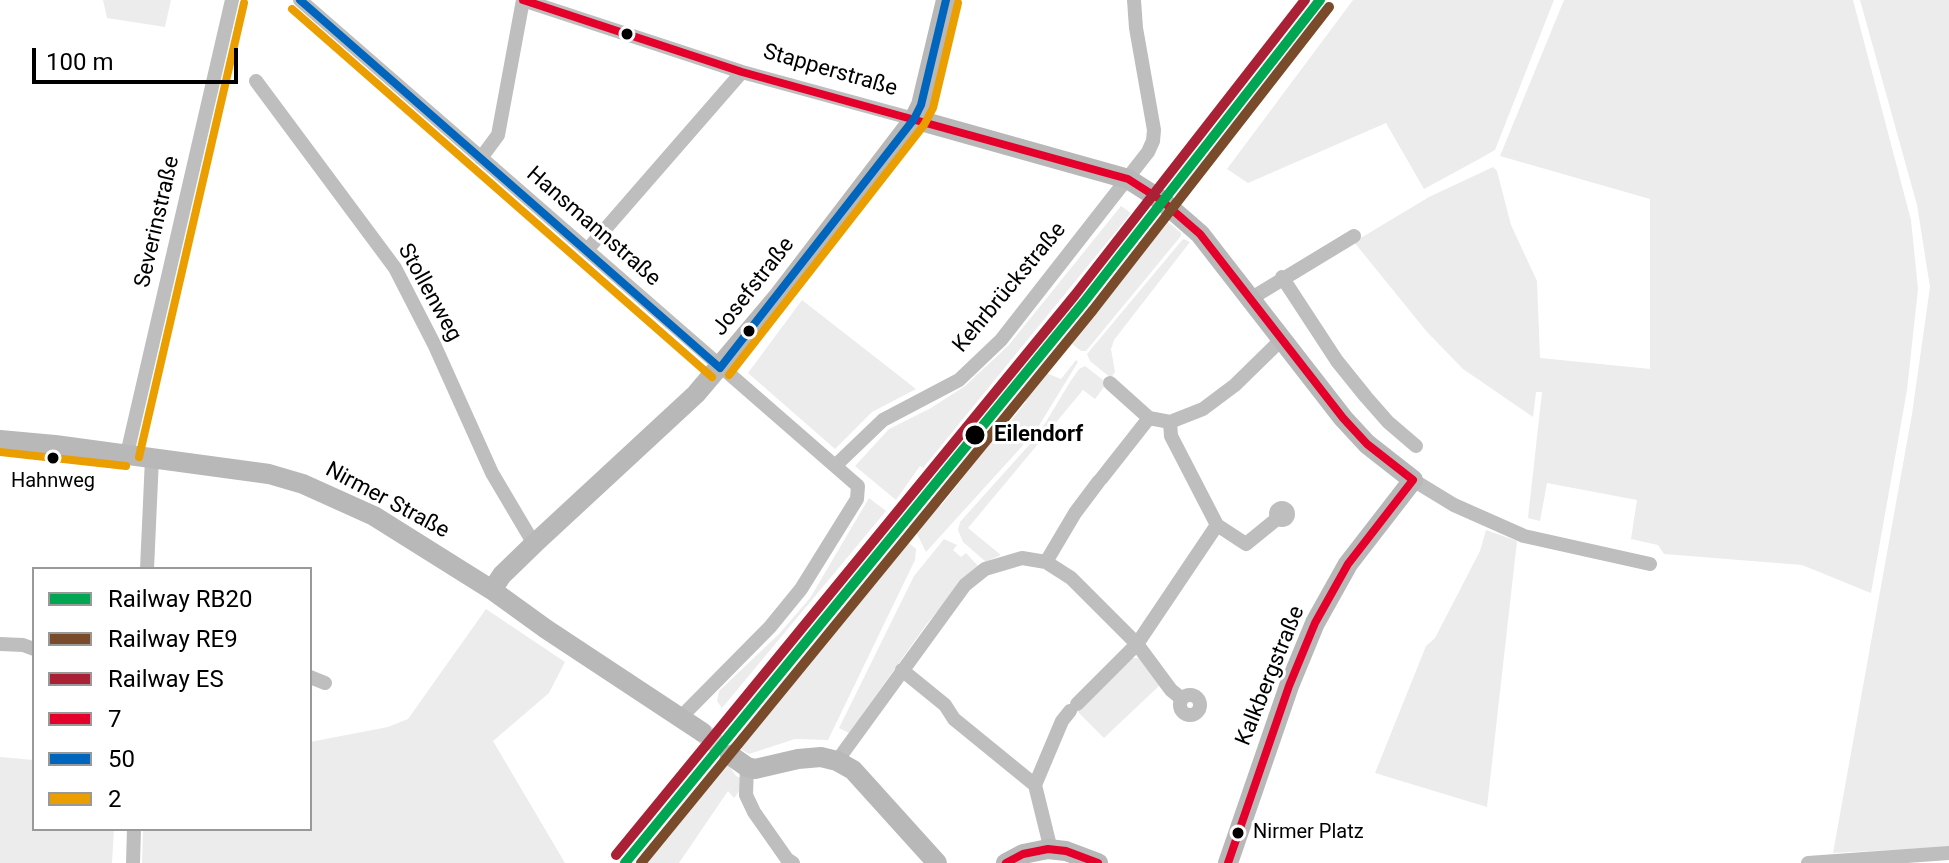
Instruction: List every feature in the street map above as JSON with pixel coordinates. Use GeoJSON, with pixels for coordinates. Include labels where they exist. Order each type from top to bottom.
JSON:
{"type":"FeatureCollection","features":[{"type":"Feature","properties":{"kind":"street","name":"Severinstraße"},"geometry":{"type":"LineString","coordinates":[[127,454],[232,0]]}},
{"type":"Feature","properties":{"kind":"street","name":"Hansmannstraße"},"geometry":{"type":"LineString","coordinates":[[300,0],[858,486],[857,499],[801,589],[770,627],[681,717]]}},
{"type":"Feature","properties":{"kind":"street"},"geometry":{"type":"LineString","coordinates":[[481,158],[498,135],[523,0]]}},
{"type":"Feature","properties":{"kind":"street","name":"Stapperstraße"},"geometry":{"type":"LineString","coordinates":[[523,0],[742,72],[1133,182],[1183,216],[1200,234],[1343,418],[1367,444],[1413,480]]}},
{"type":"Feature","properties":{"kind":"street","name":"Josefstraße"},"geometry":{"type":"LineString","coordinates":[[492,590],[502,575],[720,368],[914,119],[921,105],[946,0]]}},
{"type":"Feature","properties":{"kind":"street","name":"Kehrbrückstraße"},"geometry":{"type":"LineString","coordinates":[[835,466],[883,420],[959,380],[1001,340],[1133,182],[1153,141],[1154,130],[1134,0]]}},
{"type":"Feature","properties":{"kind":"street"},"geometry":{"type":"LineString","coordinates":[[587,250],[742,72]]}},
{"type":"Feature","properties":{"kind":"street","name":"Stollenweg"},"geometry":{"type":"LineString","coordinates":[[256,81],[395,268],[434,344],[492,473],[534,544]]}},
{"type":"Feature","properties":{"kind":"street"},"geometry":{"type":"LineString","coordinates":[[1250,299],[1354,236]]}},
{"type":"Feature","properties":{"kind":"street"},"geometry":{"type":"LineString","coordinates":[[1282,277],[1356,385],[1388,422],[1416,446]]}},
{"type":"Feature","properties":{"kind":"street"},"geometry":{"type":"LineString","coordinates":[[1110,383],[1149,418],[1170,422],[1203,409],[1235,385],[1281,340]]}},
{"type":"Feature","properties":{"kind":"street"},"geometry":{"type":"LineString","coordinates":[[1046,562],[1075,513],[1149,418]]}},
{"type":"Feature","properties":{"kind":"street"},"geometry":{"type":"LineString","coordinates":[[1170,422],[1171,436],[1217,525],[1246,544],[1278,518]]}},
{"type":"Feature","properties":{"kind":"street","name":"Nirmer Straße"},"geometry":{"type":"LineString","coordinates":[[0,440],[269,474],[303,484],[374,516],[492,590],[702,732]]}},
{"type":"Feature","properties":{"kind":"street"},"geometry":{"type":"LineString","coordinates":[[147,567],[152,458]]}},
{"type":"Feature","properties":{"kind":"street"},"geometry":{"type":"LineString","coordinates":[[1413,480],[1454,505],[1524,536],[1650,564]]}},
{"type":"Feature","properties":{"kind":"street","name":"Kalkbergstraße"},"geometry":{"type":"LineString","coordinates":[[1228,863],[1289,686],[1315,623],[1348,564],[1413,480]]}},
{"type":"Feature","properties":{"kind":"street"},"geometry":{"type":"LineString","coordinates":[[1051,850],[1035,785],[1062,721],[1137,644],[1217,525]]}},
{"type":"Feature","properties":{"kind":"street"},"geometry":{"type":"LineString","coordinates":[[837,761],[965,585],[985,569],[1022,558],[1046,562],[1071,578],[1137,644],[1171,690],[1182,699]]}},
{"type":"Feature","properties":{"kind":"street"},"geometry":{"type":"LineString","coordinates":[[0,644],[32,648]]}},
{"type":"Feature","properties":{"kind":"street"},"geometry":{"type":"LineString","coordinates":[[902,670],[945,705],[954,719],[1035,785]]}},
{"type":"Feature","properties":{"kind":"street"},"geometry":{"type":"LineString","coordinates":[[312,678],[325,683]]}},
{"type":"Feature","properties":{"kind":"street"},"geometry":{"type":"LineString","coordinates":[[793,863],[754,812],[746,795],[739,761],[768,768],[810,758],[837,761],[853,770],[937,863]]}},
{"type":"Feature","properties":{"kind":"street"},"geometry":{"type":"LineString","coordinates":[[133,863],[134,831]]}},
{"type":"Feature","properties":{"kind":"street"},"geometry":{"type":"LineString","coordinates":[[1006,863],[1023,854],[1051,850],[1066,851],[1098,863]]}},
{"type":"Feature","properties":{"kind":"street"},"geometry":{"type":"LineString","coordinates":[[1808,863],[1949,853]]}},
{"type":"Feature","properties":{"kind":"shaded area"},"geometry":{"type":"Polygon","coordinates":[[[103,0],[171,0],[165,27],[107,18],[103,0]]]}},
{"type":"Feature","properties":{"kind":"shaded area"},"geometry":{"type":"Polygon","coordinates":[[[1353,0],[1554,0],[1495,150],[1424,189],[1386,123],[1248,183],[1227,169],[1353,0]]]}},
{"type":"Feature","properties":{"kind":"shaded area"},"geometry":{"type":"Polygon","coordinates":[[[1564,0],[1853,0],[1911,220],[1918,289],[1907,390],[1871,593],[1802,565],[1664,554],[1658,545],[1631,539],[1637,500],[1547,483],[1540,521],[1528,518],[1542,392],[1536,392],[1533,417],[1463,369],[1427,332],[1354,242],[1429,197],[1493,167],[1497,171],[1511,225],[1537,281],[1540,358],[1650,369],[1650,199],[1500,156],[1564,0]]]}},
{"type":"Feature","properties":{"kind":"shaded area"},"geometry":{"type":"Polygon","coordinates":[[[1860,0],[1949,0],[1949,847],[1833,853],[1912,414],[1930,287],[1917,205],[1860,0]]]}},
{"type":"Feature","properties":{"kind":"shaded area"},"geometry":{"type":"Polygon","coordinates":[[[1121,206],[1131,213],[923,468],[920,466],[896,500],[855,466],[889,429],[931,408],[965,386],[1008,346],[1121,206]]]}},
{"type":"Feature","properties":{"kind":"shaded area"},"geometry":{"type":"Polygon","coordinates":[[[1168,222],[1181,236],[1086,351],[1081,351],[1071,343],[1168,222]]]}},
{"type":"Feature","properties":{"kind":"shaded area"},"geometry":{"type":"Polygon","coordinates":[[[1183,239],[1190,242],[1114,340],[1111,349],[1115,372],[1111,378],[1090,361],[1087,354],[1183,239]]]}},
{"type":"Feature","properties":{"kind":"shaded area"},"geometry":{"type":"Polygon","coordinates":[[[802,300],[916,389],[872,412],[835,449],[748,373],[802,300]]]}},
{"type":"Feature","properties":{"kind":"shaded area"},"geometry":{"type":"Polygon","coordinates":[[[1076,360],[1078,362],[1035,432],[926,552],[916,532],[938,505],[941,506],[1004,425],[1007,426],[1046,373],[1061,379],[1076,360]]]}},
{"type":"Feature","properties":{"kind":"shaded area"},"geometry":{"type":"Polygon","coordinates":[[[1085,366],[1107,383],[1095,399],[1083,390],[968,528],[1001,555],[986,562],[963,542],[958,530],[960,522],[1038,435],[1070,382],[1085,366]]]}},
{"type":"Feature","properties":{"kind":"shaded area"},"geometry":{"type":"Polygon","coordinates":[[[869,498],[886,511],[722,708],[717,701],[719,691],[779,634],[810,598],[869,498]]]}},
{"type":"Feature","properties":{"kind":"shaded area"},"geometry":{"type":"Polygon","coordinates":[[[1486,530],[1517,541],[1487,807],[1375,773],[1426,646],[1435,638],[1480,551],[1486,530]]]}},
{"type":"Feature","properties":{"kind":"shaded area"},"geometry":{"type":"Polygon","coordinates":[[[944,539],[957,545],[953,550],[961,557],[966,553],[978,566],[926,625],[849,733],[839,728],[914,576],[944,539]]]}},
{"type":"Feature","properties":{"kind":"shaded area"},"geometry":{"type":"Polygon","coordinates":[[[908,542],[916,549],[915,560],[828,740],[795,739],[749,754],[739,748],[908,542]]]}},
{"type":"Feature","properties":{"kind":"shaded area"},"geometry":{"type":"Polygon","coordinates":[[[486,609],[565,662],[549,693],[493,741],[565,863],[142,863],[143,831],[312,831],[312,742],[388,727],[408,719],[486,609]]]}},
{"type":"Feature","properties":{"kind":"shaded area"},"geometry":{"type":"Polygon","coordinates":[[[1131,658],[1139,658],[1160,685],[1104,738],[1077,711],[1131,658]]]}},
{"type":"Feature","properties":{"kind":"shaded area"},"geometry":{"type":"Polygon","coordinates":[[[0,757],[32,760],[32,831],[114,831],[112,863],[0,863],[0,757]]]}},
{"type":"Feature","properties":{"kind":"shaded area"},"geometry":{"type":"Polygon","coordinates":[[[726,761],[736,776],[741,778],[741,788],[734,798],[728,791],[679,863],[641,863],[726,761]]]}},
{"type":"Feature","properties":{"kind":"tunnel"},"geometry":{"type":"LineString","coordinates":[[702,732],[730,755]]}},
{"type":"Feature","properties":{"kind":"rail line","name":"ES"},"geometry":{"type":"LineString","coordinates":[[616,855],[1075,295],[1305,0]]}},
{"type":"Feature","properties":{"kind":"rail line","name":"RB20"},"geometry":{"type":"LineString","coordinates":[[625,863],[1084,302],[1320,0]]}},
{"type":"Feature","properties":{"kind":"rail line","name":"RE9"},"geometry":{"type":"LineString","coordinates":[[641,863],[1093,310],[1329,7]]}},
{"type":"Feature","properties":{"kind":"transit line","name":"50"},"geometry":{"type":"LineString","coordinates":[[300,0],[720,368]]}},
{"type":"Feature","properties":{"kind":"transit line","name":"7"},"geometry":{"type":"LineString","coordinates":[[523,0],[742,72],[1128,179],[1161,200],[1200,234],[1343,418],[1367,444],[1413,480]]}},
{"type":"Feature","properties":{"kind":"transit line","name":"50"},"geometry":{"type":"LineString","coordinates":[[720,368],[914,119],[921,105],[946,0]]}},
{"type":"Feature","properties":{"kind":"transit line","name":"2"},"geometry":{"type":"LineString","coordinates":[[139,457],[244,3]]}},
{"type":"Feature","properties":{"kind":"transit line","name":"2"},"geometry":{"type":"LineString","coordinates":[[729,375],[924,125],[933,108],[958,3]]}},
{"type":"Feature","properties":{"kind":"transit line","name":"2"},"geometry":{"type":"LineString","coordinates":[[292,9],[712,377]]}},
{"type":"Feature","properties":{"kind":"transit line","name":"2"},"geometry":{"type":"LineString","coordinates":[[0,452],[126,466]]}},
{"type":"Feature","properties":{"kind":"transit line","name":"7"},"geometry":{"type":"LineString","coordinates":[[1228,863],[1289,686],[1315,623],[1348,564],[1413,480]]}},
{"type":"Feature","properties":{"kind":"transit line","name":"7"},"geometry":{"type":"LineString","coordinates":[[1006,863],[1023,854],[1048,849],[1066,851],[1098,863]]}},
{"type":"Feature","properties":{"kind":"place","name":"Eilendorf"},"geometry":{"type":"Point","coordinates":[975,435]}},
{"type":"Feature","properties":{"kind":"place","name":"Hahnweg"},"geometry":{"type":"Point","coordinates":[53,458]}},
{"type":"Feature","properties":{"kind":"place","name":"Nirmer Platz"},"geometry":{"type":"Point","coordinates":[1238,833]}}]}
